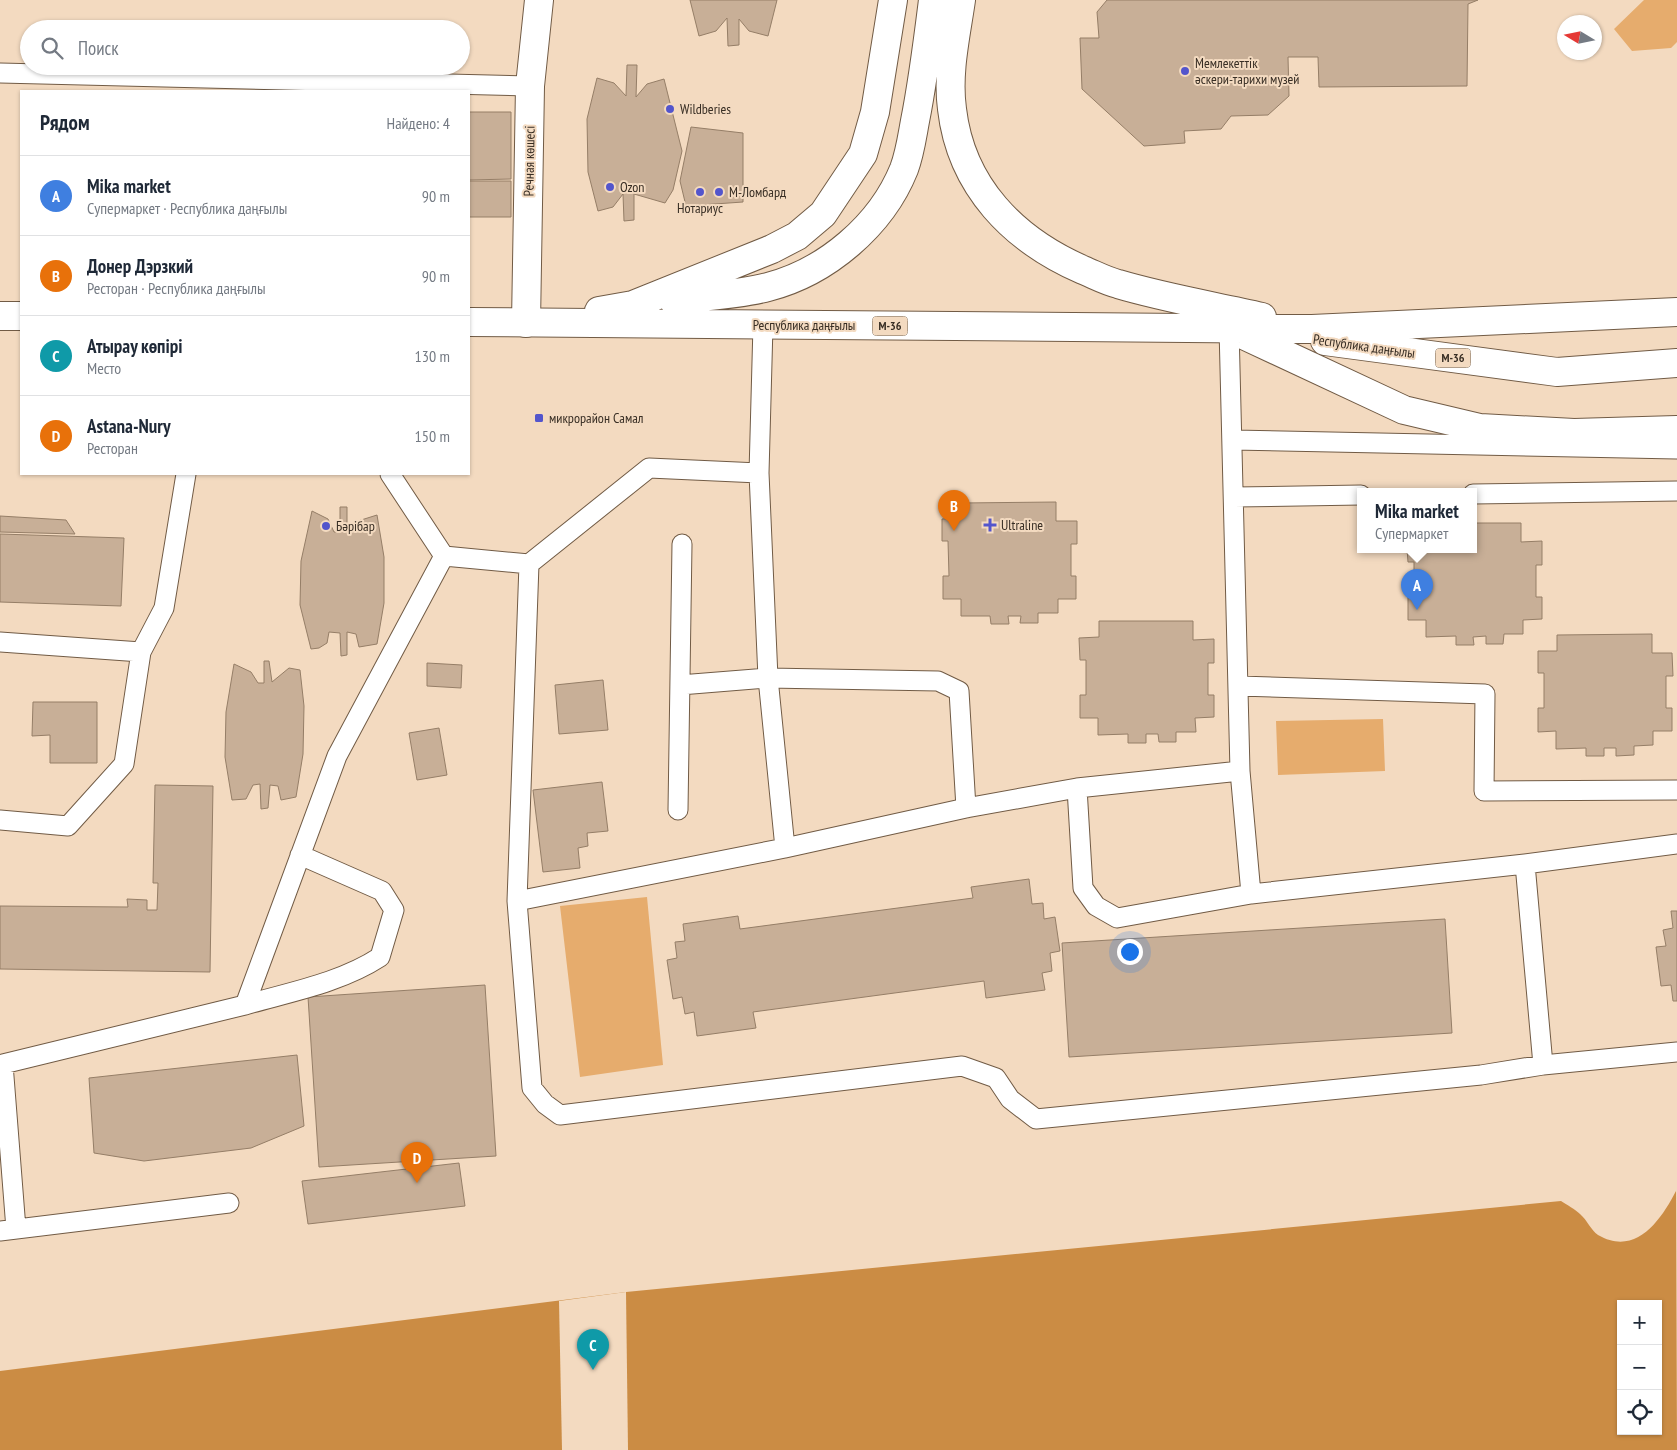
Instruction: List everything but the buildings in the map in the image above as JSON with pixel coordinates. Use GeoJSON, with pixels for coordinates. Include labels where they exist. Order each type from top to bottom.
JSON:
{"type":"FeatureCollection","features":[{"type":"Feature","properties":{"kind":"main road","name":"Речная көшесі"},"geometry":{"type":"LineString","coordinates":[[526,323],[530,86],[539,0]]}},
{"type":"Feature","properties":{"kind":"main road"},"geometry":{"type":"LineString","coordinates":[[633,305],[772,249],[797,236],[823,214],[863,154],[875,112],[892,0]]}},
{"type":"Feature","properties":{"kind":"main road"},"geometry":{"type":"LineString","coordinates":[[526,323],[633,305],[767,287],[804,273],[832,257],[856,238],[880,210],[895,187],[907,161],[919,100],[933,0]]}},
{"type":"Feature","properties":{"kind":"main road"},"geometry":{"type":"LineString","coordinates":[[961,0],[951,76],[952,108],[957,138],[964,160],[975,182],[1010,226],[1032,243],[1061,260],[1117,284],[1312,329]]}},
{"type":"Feature","properties":{"kind":"main road","name":"Республика даңғылы"},"geometry":{"type":"LineString","coordinates":[[470,322],[1312,329],[1677,312]]}},
{"type":"Feature","properties":{"kind":"main road"},"geometry":{"type":"LineString","coordinates":[[0,316],[20,316]]}},
{"type":"Feature","properties":{"kind":"main road"},"geometry":{"type":"LineString","coordinates":[[1229,328],[1404,410],[1480,428],[1574,433],[1677,430]]}},
{"type":"Feature","properties":{"kind":"main road","name":"Республика даңғылы"},"geometry":{"type":"LineString","coordinates":[[1229,328],[1557,372],[1677,364]]}},
{"type":"Feature","properties":{"kind":"lane"},"geometry":{"type":"LineString","coordinates":[[0,72],[20,73]]}},
{"type":"Feature","properties":{"kind":"lane"},"geometry":{"type":"LineString","coordinates":[[114,75],[530,86]]}},
{"type":"Feature","properties":{"kind":"lane"},"geometry":{"type":"LineString","coordinates":[[763,325],[759,473],[768,678],[785,848]]}},
{"type":"Feature","properties":{"kind":"lane"},"geometry":{"type":"LineString","coordinates":[[1229,328],[1240,771],[1251,894]]}},
{"type":"Feature","properties":{"kind":"lane"},"geometry":{"type":"LineString","coordinates":[[1233,440],[1677,449]]}},
{"type":"Feature","properties":{"kind":"lane"},"geometry":{"type":"LineString","coordinates":[[444,556],[529,564],[649,468],[759,473]]}},
{"type":"Feature","properties":{"kind":"lane"},"geometry":{"type":"LineString","coordinates":[[0,820],[68,826],[124,764],[141,652],[164,608],[186,475]]}},
{"type":"Feature","properties":{"kind":"lane"},"geometry":{"type":"LineString","coordinates":[[391,475],[444,556]]}},
{"type":"Feature","properties":{"kind":"lane"},"geometry":{"type":"LineString","coordinates":[[1477,494],[1677,491]]}},
{"type":"Feature","properties":{"kind":"lane"},"geometry":{"type":"LineString","coordinates":[[1234,497],[1357,495]]}},
{"type":"Feature","properties":{"kind":"lane"},"geometry":{"type":"LineString","coordinates":[[678,810],[682,544]]}},
{"type":"Feature","properties":{"kind":"lane"},"geometry":{"type":"LineString","coordinates":[[244,1005],[337,756],[444,556]]}},
{"type":"Feature","properties":{"kind":"lane"},"geometry":{"type":"LineString","coordinates":[[529,564],[517,901],[532,1088],[545,1104],[560,1115],[962,1066],[996,1078],[1010,1099],[1036,1119],[1481,1076],[1543,1065],[1677,1052]]}},
{"type":"Feature","properties":{"kind":"lane"},"geometry":{"type":"LineString","coordinates":[[0,642],[141,652]]}},
{"type":"Feature","properties":{"kind":"lane"},"geometry":{"type":"LineString","coordinates":[[680,685],[768,678],[938,681],[959,691],[966,808]]}},
{"type":"Feature","properties":{"kind":"lane"},"geometry":{"type":"LineString","coordinates":[[1239,686],[1485,694],[1484,791],[1677,790]]}},
{"type":"Feature","properties":{"kind":"lane"},"geometry":{"type":"LineString","coordinates":[[517,901],[785,848],[966,808],[1077,788],[1240,771]]}},
{"type":"Feature","properties":{"kind":"lane"},"geometry":{"type":"LineString","coordinates":[[1077,788],[1083,888],[1096,906],[1117,918],[1251,894],[1525,864],[1677,844]]}},
{"type":"Feature","properties":{"kind":"lane"},"geometry":{"type":"LineString","coordinates":[[229,1203],[8,1230],[4,1064],[244,1005],[337,978],[363,968],[380,957],[394,910],[382,891],[300,855]]}},
{"type":"Feature","properties":{"kind":"lane"},"geometry":{"type":"LineString","coordinates":[[1525,864],[1543,1065]]}},
{"type":"Feature","properties":{"kind":"shaded area"},"geometry":{"type":"Polygon","coordinates":[[[1644,0],[1677,0],[1677,42],[1671,48],[1632,51],[1614,29],[1644,0]]]}},
{"type":"Feature","properties":{"kind":"shaded area"},"geometry":{"type":"Polygon","coordinates":[[[1383,719],[1385,771],[1278,775],[1276,721],[1383,719]]]}},
{"type":"Feature","properties":{"kind":"shaded area"},"geometry":{"type":"Polygon","coordinates":[[[647,897],[663,1065],[580,1077],[560,906],[647,897]]]}},
{"type":"Feature","properties":{"kind":"shaded area"},"geometry":{"type":"Polygon","coordinates":[[[1676,1191],[1677,1450],[0,1450],[0,1371],[626,1292],[1561,1201],[1580,1214],[1598,1235],[1612,1241],[1624,1241],[1646,1232],[1663,1213],[1676,1191]]]}},
{"type":"Feature","properties":{"kind":"pier"},"geometry":{"type":"Polygon","coordinates":[[[626,1292],[628,1450],[562,1450],[559,1301],[626,1292]]]}},
{"type":"Feature","properties":{"kind":"place","name":"Мемлекеттік әскери-тарихи музей"},"geometry":{"type":"Point","coordinates":[1185,71]}},
{"type":"Feature","properties":{"kind":"place","name":"Wildberies"},"geometry":{"type":"Point","coordinates":[670,109]}},
{"type":"Feature","properties":{"kind":"place","name":"Ozon"},"geometry":{"type":"Point","coordinates":[610,187]}},
{"type":"Feature","properties":{"kind":"place","name":"Нотариус"},"geometry":{"type":"Point","coordinates":[700,192]}},
{"type":"Feature","properties":{"kind":"place","name":"М-Ломбард"},"geometry":{"type":"Point","coordinates":[719,192]}},
{"type":"Feature","properties":{"kind":"place","name":"микрорайон Самал"},"geometry":{"type":"Point","coordinates":[539,418]}},
{"type":"Feature","properties":{"kind":"place","name":"Ultraline"},"geometry":{"type":"Point","coordinates":[990,525]}},
{"type":"Feature","properties":{"kind":"place","name":"Бәрібар"},"geometry":{"type":"Point","coordinates":[326,526]}},
{"type":"Feature","properties":{"kind":"place","name":"Донер Дэрзкий"},"geometry":{"type":"Point","coordinates":[954,531]}},
{"type":"Feature","properties":{"kind":"place","name":"Mika market"},"geometry":{"type":"Point","coordinates":[1417,610]}},
{"type":"Feature","properties":{"kind":"place","name":"Astana-Nury"},"geometry":{"type":"Point","coordinates":[417,1183]}},
{"type":"Feature","properties":{"kind":"place","name":"Атырау көпірі"},"geometry":{"type":"Point","coordinates":[593,1370]}}]}
